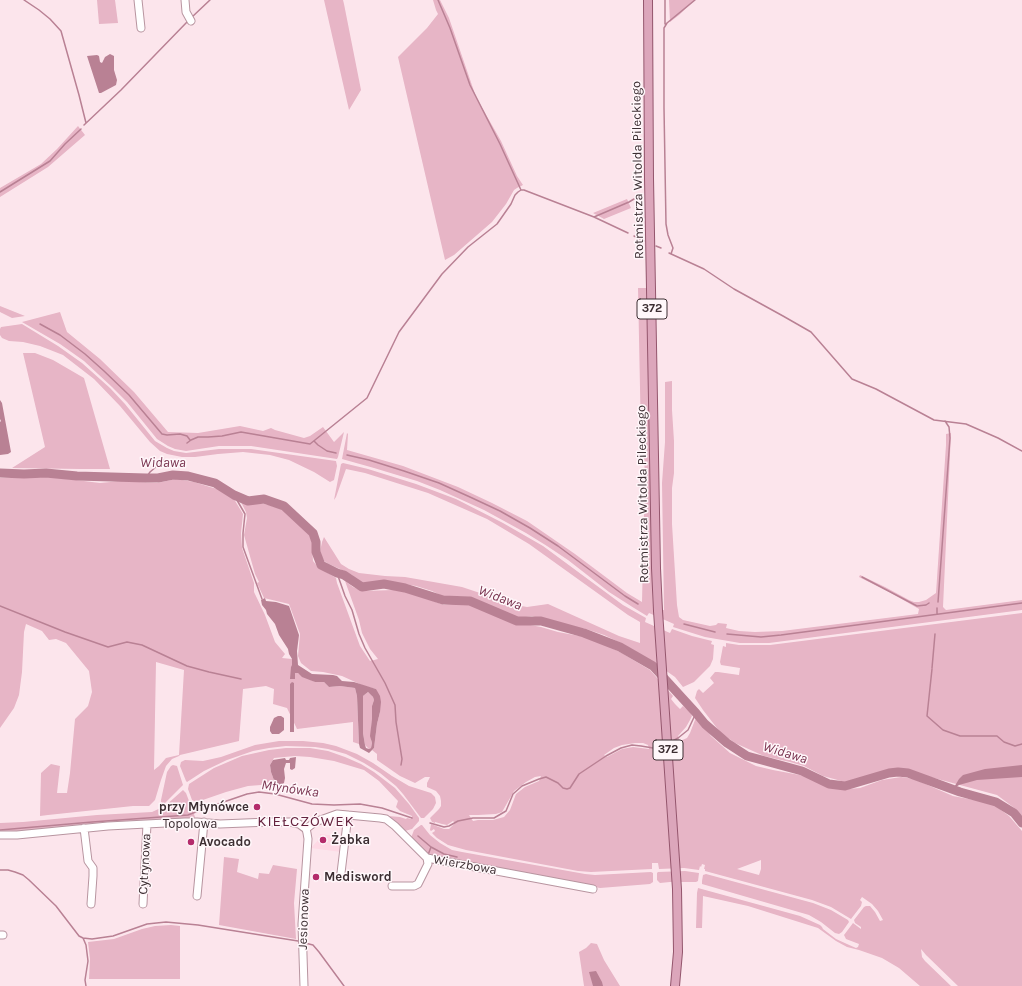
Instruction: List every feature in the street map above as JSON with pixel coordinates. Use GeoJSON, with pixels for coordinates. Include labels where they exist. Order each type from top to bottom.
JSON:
{"type":"FeatureCollection","features":[{"type":"Feature","properties":{"kind":"main road","name":"Rotmistrza Witolda Pileckiego"},"geometry":{"type":"LineString","coordinates":[[648,0],[648,102],[656,560],[658,611],[677,889],[678,952],[675,986]]}},
{"type":"Feature","properties":{"kind":"street"},"geometry":{"type":"LineString","coordinates":[[138,0],[141,28]]}},
{"type":"Feature","properties":{"kind":"street"},"geometry":{"type":"LineString","coordinates":[[185,0],[186,12],[191,21]]}},
{"type":"Feature","properties":{"kind":"street","name":"Wierzbowa"},"geometry":{"type":"LineString","coordinates":[[306,829],[315,822],[337,814],[386,819],[427,858],[593,889]]}},
{"type":"Feature","properties":{"kind":"street"},"geometry":{"type":"LineString","coordinates":[[341,873],[348,815]]}},
{"type":"Feature","properties":{"kind":"street","name":"Topolowa"},"geometry":{"type":"LineString","coordinates":[[0,835],[17,835],[84,828],[191,822],[220,824],[290,822],[299,824],[306,829]]}},
{"type":"Feature","properties":{"kind":"street"},"geometry":{"type":"LineString","coordinates":[[197,896],[204,822]]}},
{"type":"Feature","properties":{"kind":"street","name":"Cytrynowa"},"geometry":{"type":"LineString","coordinates":[[143,904],[147,824]]}},
{"type":"Feature","properties":{"kind":"street"},"geometry":{"type":"LineString","coordinates":[[84,828],[88,861],[93,868],[91,904]]}},
{"type":"Feature","properties":{"kind":"street","name":"Jesionowa"},"geometry":{"type":"LineString","coordinates":[[304,986],[302,924],[308,839],[306,829]]}},
{"type":"Feature","properties":{"kind":"street"},"geometry":{"type":"LineString","coordinates":[[392,886],[414,886],[418,884],[428,864],[427,858]]}},
{"type":"Feature","properties":{"kind":"shaded area"},"geometry":{"type":"Polygon","coordinates":[[[97,0],[115,0],[118,23],[99,24],[97,0]]]}},
{"type":"Feature","properties":{"kind":"shaded area"},"geometry":{"type":"Polygon","coordinates":[[[324,0],[343,0],[344,4],[361,90],[349,110],[324,0]]]}},
{"type":"Feature","properties":{"kind":"shaded area"},"geometry":{"type":"Polygon","coordinates":[[[433,0],[440,0],[449,18],[476,97],[501,141],[517,176],[523,185],[514,190],[506,204],[492,222],[454,255],[445,260],[398,57],[427,28],[438,14],[433,0]]]}},
{"type":"Feature","properties":{"kind":"shaded area"},"geometry":{"type":"Polygon","coordinates":[[[669,0],[695,0],[670,22],[669,0]]]}},
{"type":"Feature","properties":{"kind":"shaded area"},"geometry":{"type":"Polygon","coordinates":[[[110,54],[114,56],[114,70],[117,80],[116,85],[99,93],[87,56],[97,55],[102,63],[105,57],[110,54]]]}},
{"type":"Feature","properties":{"kind":"shaded area"},"geometry":{"type":"Polygon","coordinates":[[[78,126],[85,135],[48,167],[0,197],[0,188],[41,164],[78,126]]]}},
{"type":"Feature","properties":{"kind":"shaded area"},"geometry":{"type":"Polygon","coordinates":[[[627,199],[631,208],[604,219],[593,213],[627,199]]]}},
{"type":"Feature","properties":{"kind":"shaded area"},"geometry":{"type":"Polygon","coordinates":[[[638,288],[647,288],[653,611],[664,610],[662,483],[665,442],[665,382],[672,381],[674,473],[672,488],[672,524],[677,605],[679,617],[683,620],[710,626],[718,623],[727,624],[726,628],[755,632],[782,631],[918,614],[919,609],[859,577],[860,575],[914,602],[926,600],[936,593],[946,434],[951,433],[943,607],[946,610],[1022,600],[1022,610],[769,643],[740,643],[705,637],[673,627],[674,624],[649,613],[647,616],[609,592],[568,560],[547,546],[484,510],[417,481],[342,459],[347,433],[347,450],[403,466],[458,487],[527,521],[575,554],[627,593],[642,602],[645,471],[641,438],[638,288]]]}},
{"type":"Feature","properties":{"kind":"shaded area"},"geometry":{"type":"Polygon","coordinates":[[[0,306],[25,316],[12,318],[0,312],[0,306]]]}},
{"type":"Feature","properties":{"kind":"shaded area"},"geometry":{"type":"Polygon","coordinates":[[[60,312],[67,332],[100,359],[134,392],[168,432],[198,433],[240,426],[263,431],[271,428],[304,438],[310,436],[323,427],[334,442],[344,432],[337,459],[251,446],[219,446],[186,451],[168,446],[157,439],[127,402],[84,361],[60,344],[22,322],[60,312]]]}},
{"type":"Feature","properties":{"kind":"shaded area"},"geometry":{"type":"Polygon","coordinates":[[[22,324],[82,363],[110,388],[125,404],[155,441],[167,448],[186,453],[219,449],[251,449],[336,461],[337,466],[334,480],[330,482],[314,472],[289,460],[270,455],[243,452],[182,457],[160,451],[150,442],[120,406],[94,379],[63,355],[40,346],[23,342],[9,341],[2,338],[0,335],[1,327],[22,324]]]}},
{"type":"Feature","properties":{"kind":"shaded area"},"geometry":{"type":"Polygon","coordinates":[[[23,353],[35,353],[53,360],[84,378],[110,469],[12,468],[45,447],[23,353]]]}},
{"type":"Feature","properties":{"kind":"shaded area"},"geometry":{"type":"Polygon","coordinates":[[[0,400],[2,403],[11,452],[0,455],[1,421],[0,400]]]}},
{"type":"Feature","properties":{"kind":"shaded area"},"geometry":{"type":"Polygon","coordinates":[[[343,463],[416,484],[456,499],[503,523],[543,546],[623,605],[646,618],[645,622],[670,633],[672,629],[712,641],[711,644],[714,645],[713,659],[710,666],[694,682],[683,687],[675,677],[652,661],[625,645],[604,635],[586,629],[567,626],[547,619],[532,616],[519,618],[471,597],[442,596],[416,586],[388,581],[363,584],[357,581],[352,575],[324,561],[320,552],[324,537],[341,564],[359,573],[405,577],[462,587],[516,605],[527,607],[548,604],[619,636],[640,643],[640,622],[529,544],[487,519],[428,493],[365,473],[346,469],[334,500],[341,464],[343,463]]]}},
{"type":"Feature","properties":{"kind":"shaded area"},"geometry":{"type":"Polygon","coordinates":[[[51,477],[100,483],[121,481],[157,483],[176,479],[194,482],[221,490],[234,499],[243,514],[241,533],[242,548],[254,583],[254,592],[265,615],[275,642],[285,654],[282,658],[292,659],[291,673],[298,673],[315,682],[324,682],[329,687],[340,686],[355,688],[357,696],[359,744],[353,742],[353,722],[297,729],[287,708],[273,704],[274,689],[266,686],[243,689],[239,741],[180,755],[172,759],[166,766],[155,800],[149,806],[133,806],[40,816],[41,773],[51,764],[60,766],[57,793],[67,793],[75,719],[88,706],[92,692],[89,671],[66,643],[56,639],[49,640],[42,631],[26,624],[24,632],[19,695],[14,708],[0,728],[0,478],[51,477]],[[156,662],[154,770],[166,758],[179,755],[184,670],[156,662]]]}},
{"type":"Feature","properties":{"kind":"shaded area"},"geometry":{"type":"Polygon","coordinates":[[[240,500],[248,503],[269,505],[281,509],[289,514],[307,531],[313,540],[313,561],[318,567],[336,578],[360,646],[370,661],[378,659],[370,649],[362,633],[345,581],[362,591],[394,590],[411,593],[444,605],[464,603],[472,605],[516,625],[525,624],[585,637],[620,652],[650,670],[673,696],[671,699],[675,704],[680,709],[683,706],[690,712],[692,716],[690,720],[678,736],[680,741],[687,738],[696,719],[711,736],[730,753],[756,766],[805,776],[829,788],[860,788],[882,780],[901,777],[914,779],[953,796],[990,803],[997,807],[1009,816],[1022,831],[1022,986],[958,986],[921,949],[922,957],[925,961],[951,986],[920,986],[899,968],[882,958],[847,947],[818,928],[748,906],[703,896],[702,928],[696,928],[698,888],[800,916],[820,925],[836,939],[856,948],[859,944],[846,939],[844,935],[853,923],[861,929],[861,927],[855,923],[854,920],[864,907],[870,906],[880,921],[883,920],[872,904],[862,897],[860,900],[862,902],[861,906],[851,919],[831,907],[812,900],[705,871],[705,865],[702,864],[699,870],[684,868],[659,869],[658,863],[652,863],[652,869],[591,872],[578,871],[466,850],[448,845],[432,833],[435,831],[434,829],[431,831],[430,830],[431,824],[444,829],[449,829],[455,823],[453,821],[447,825],[432,822],[430,818],[441,806],[441,801],[440,796],[436,791],[427,787],[430,777],[425,777],[415,783],[400,776],[377,760],[377,754],[372,750],[374,748],[380,712],[376,689],[364,686],[342,676],[311,671],[301,663],[298,656],[300,634],[289,604],[264,598],[257,583],[259,582],[255,574],[244,535],[247,518],[246,512],[240,500]],[[635,743],[614,748],[604,755],[607,757],[622,749],[633,747],[649,749],[648,745],[643,743],[635,743]],[[541,776],[535,777],[514,791],[502,812],[496,814],[469,815],[473,821],[493,820],[504,817],[510,810],[516,794],[525,787],[539,781],[541,776]],[[761,860],[737,869],[759,875],[761,860]]]}},
{"type":"Feature","properties":{"kind":"shaded area"},"geometry":{"type":"Polygon","coordinates":[[[265,598],[266,601],[289,606],[299,635],[297,651],[298,665],[312,674],[333,675],[337,676],[342,681],[354,682],[376,689],[380,696],[380,712],[374,748],[369,753],[360,748],[359,744],[357,696],[355,688],[340,686],[329,687],[324,682],[315,682],[302,677],[298,673],[295,673],[295,679],[290,679],[292,659],[288,649],[279,635],[275,624],[262,605],[261,600],[265,598]],[[368,692],[363,696],[363,733],[366,748],[369,749],[371,748],[372,743],[370,736],[372,706],[374,700],[368,692]]]}},
{"type":"Feature","properties":{"kind":"shaded area"},"geometry":{"type":"Polygon","coordinates":[[[1022,613],[1022,816],[997,795],[897,768],[845,782],[823,776],[804,766],[764,756],[735,743],[720,732],[695,698],[699,689],[703,693],[714,683],[710,678],[715,672],[739,675],[740,668],[721,665],[720,662],[723,646],[726,647],[726,643],[739,645],[770,645],[1022,613]]]}},
{"type":"Feature","properties":{"kind":"shaded area"},"geometry":{"type":"Polygon","coordinates":[[[292,682],[294,683],[294,732],[290,732],[290,684],[292,682]]]}},
{"type":"Feature","properties":{"kind":"shaded area"},"geometry":{"type":"Polygon","coordinates":[[[368,692],[374,700],[372,706],[372,743],[371,748],[369,749],[365,745],[363,733],[363,696],[368,692]]]}},
{"type":"Feature","properties":{"kind":"shaded area"},"geometry":{"type":"Polygon","coordinates":[[[278,716],[284,718],[284,730],[279,734],[272,734],[270,727],[274,718],[278,716]]]}},
{"type":"Feature","properties":{"kind":"shaded area"},"geometry":{"type":"Polygon","coordinates":[[[279,741],[323,743],[357,754],[409,786],[431,793],[435,797],[436,803],[433,809],[424,818],[421,818],[396,786],[380,773],[346,754],[315,747],[286,746],[253,751],[227,760],[204,771],[187,782],[180,766],[181,762],[185,760],[203,761],[221,757],[255,745],[279,741]]]}},
{"type":"Feature","properties":{"kind":"shaded area"},"geometry":{"type":"Polygon","coordinates":[[[286,748],[310,748],[328,751],[361,764],[395,788],[409,804],[419,818],[419,821],[412,829],[405,831],[388,816],[411,819],[412,816],[400,811],[396,807],[398,801],[379,781],[364,770],[334,761],[310,757],[295,756],[274,758],[270,765],[275,783],[277,784],[276,786],[248,786],[197,802],[192,800],[188,789],[189,784],[214,768],[242,756],[286,748]]]}},
{"type":"Feature","properties":{"kind":"shaded area"},"geometry":{"type":"Polygon","coordinates":[[[296,757],[295,768],[292,770],[290,769],[290,763],[286,763],[284,769],[284,783],[280,785],[275,783],[270,765],[273,760],[285,758],[286,760],[289,760],[290,758],[296,757]]]}},
{"type":"Feature","properties":{"kind":"shaded area"},"geometry":{"type":"Polygon","coordinates":[[[173,765],[177,766],[183,785],[165,803],[163,803],[161,800],[167,772],[173,765]]]}},
{"type":"Feature","properties":{"kind":"shaded area"},"geometry":{"type":"Polygon","coordinates":[[[1022,765],[1022,777],[977,780],[959,785],[953,789],[963,775],[985,769],[1022,765]]]}},
{"type":"Feature","properties":{"kind":"shaded area"},"geometry":{"type":"Polygon","coordinates":[[[183,790],[186,793],[195,817],[194,819],[0,833],[0,823],[152,812],[165,806],[183,790]]]}},
{"type":"Feature","properties":{"kind":"shaded area"},"geometry":{"type":"Polygon","coordinates":[[[421,825],[430,835],[452,850],[585,874],[595,875],[651,872],[653,873],[653,882],[650,884],[600,888],[445,860],[427,854],[411,838],[414,830],[421,825]]]}},
{"type":"Feature","properties":{"kind":"shaded area"},"geometry":{"type":"Polygon","coordinates":[[[320,834],[343,837],[341,852],[311,848],[320,838],[320,834]]]}},
{"type":"Feature","properties":{"kind":"shaded area"},"geometry":{"type":"Polygon","coordinates":[[[224,857],[239,859],[237,872],[258,879],[259,873],[269,874],[273,865],[297,869],[294,903],[296,939],[219,925],[224,857]]]}},
{"type":"Feature","properties":{"kind":"shaded area"},"geometry":{"type":"Polygon","coordinates":[[[685,871],[699,873],[698,881],[660,883],[657,880],[658,872],[685,871]]]}},
{"type":"Feature","properties":{"kind":"shaded area"},"geometry":{"type":"Polygon","coordinates":[[[706,874],[813,903],[831,910],[849,922],[842,932],[839,934],[835,933],[809,915],[702,884],[703,875],[706,874]]]}},
{"type":"Feature","properties":{"kind":"shaded area"},"geometry":{"type":"Polygon","coordinates":[[[171,925],[180,926],[180,979],[89,979],[90,959],[88,942],[114,939],[142,929],[171,925]]]}},
{"type":"Feature","properties":{"kind":"shaded area"},"geometry":{"type":"Polygon","coordinates":[[[591,943],[597,944],[604,960],[620,986],[584,986],[579,952],[591,943]]]}},
{"type":"Feature","properties":{"kind":"shaded area"},"geometry":{"type":"Polygon","coordinates":[[[596,971],[603,986],[593,986],[589,972],[596,971]]]}},
{"type":"Feature","properties":{"kind":"waterway"},"geometry":{"type":"LineString","coordinates":[[24,0],[50,19],[61,31],[86,123]]}},
{"type":"Feature","properties":{"kind":"waterway"},"geometry":{"type":"LineString","coordinates":[[192,17],[210,0]]}},
{"type":"Feature","properties":{"kind":"waterway"},"geometry":{"type":"LineString","coordinates":[[438,0],[450,28],[470,85],[500,144],[521,190]]}},
{"type":"Feature","properties":{"kind":"waterway"},"geometry":{"type":"LineString","coordinates":[[665,0],[665,24]]}},
{"type":"Feature","properties":{"kind":"waterway"},"geometry":{"type":"LineString","coordinates":[[671,254],[673,248],[666,224],[664,28],[667,23],[695,0]]}},
{"type":"Feature","properties":{"kind":"waterway"},"geometry":{"type":"LineString","coordinates":[[84,125],[121,90],[187,22]]}},
{"type":"Feature","properties":{"kind":"waterway"},"geometry":{"type":"LineString","coordinates":[[0,192],[50,161],[81,129]]}},
{"type":"Feature","properties":{"kind":"waterway"},"geometry":{"type":"LineString","coordinates":[[187,443],[198,437],[222,436],[241,432],[310,444],[367,398],[399,332],[442,274],[468,247],[497,224],[511,204],[515,195],[521,190],[594,217],[628,233]]}},
{"type":"Feature","properties":{"kind":"waterway"},"geometry":{"type":"LineString","coordinates":[[594,217],[634,199]]}},
{"type":"Feature","properties":{"kind":"waterway"},"geometry":{"type":"LineString","coordinates":[[634,236],[644,241]]}},
{"type":"Feature","properties":{"kind":"waterway"},"geometry":{"type":"LineString","coordinates":[[656,246],[661,248]]}},
{"type":"Feature","properties":{"kind":"waterway"},"geometry":{"type":"LineString","coordinates":[[669,253],[704,269],[734,289],[811,332],[852,379],[876,389],[934,420],[966,424],[998,438],[1022,451]]}},
{"type":"Feature","properties":{"kind":"waterway"},"geometry":{"type":"LineString","coordinates":[[40,324],[60,335],[104,371],[129,395],[162,434],[180,434],[187,436],[190,440]]}},
{"type":"Feature","properties":{"kind":"waterway"},"geometry":{"type":"LineString","coordinates":[[938,602],[950,438],[949,427],[945,421]]}},
{"type":"Feature","properties":{"kind":"waterway"},"geometry":{"type":"LineString","coordinates":[[314,441],[327,451],[336,453]]}},
{"type":"Feature","properties":{"kind":"waterway"},"geometry":{"type":"LineString","coordinates":[[347,455],[369,460],[439,483],[500,511],[558,546],[638,604]]}},
{"type":"Feature","properties":{"kind":"waterway"},"geometry":{"type":"LineString","coordinates":[[146,478],[150,472],[164,460]]}},
{"type":"Feature","properties":{"kind":"waterway","name":"Widawa"},"geometry":{"type":"LineString","coordinates":[[0,473],[46,473],[77,476],[146,478],[158,478],[173,475],[188,476],[215,483],[234,495],[248,501],[264,499],[284,506],[313,533],[316,542],[316,552],[321,565],[344,575],[362,587],[384,584],[405,588],[443,600],[470,601],[517,621],[541,621],[584,633],[620,647],[653,666],[705,724],[727,743],[747,756],[802,771],[829,784],[845,786],[889,773],[908,773],[960,792],[996,802],[1014,813],[1022,823]]}},
{"type":"Feature","properties":{"kind":"waterway"},"geometry":{"type":"LineString","coordinates":[[234,495],[245,514],[243,547],[262,599]]}},
{"type":"Feature","properties":{"kind":"waterway"},"geometry":{"type":"LineString","coordinates":[[337,573],[365,648],[385,683],[395,705],[402,759],[401,765]]}},
{"type":"Feature","properties":{"kind":"waterway"},"geometry":{"type":"LineString","coordinates":[[862,577],[917,606],[926,605],[929,603]]}},
{"type":"Feature","properties":{"kind":"waterway"},"geometry":{"type":"LineString","coordinates":[[727,634],[761,637],[781,635],[1022,603]]}},
{"type":"Feature","properties":{"kind":"waterway"},"geometry":{"type":"LineString","coordinates":[[0,606],[65,632],[108,647],[127,642],[142,645],[187,666],[241,679]]}},
{"type":"Feature","properties":{"kind":"waterway"},"geometry":{"type":"LineString","coordinates":[[937,608],[937,614]]}},
{"type":"Feature","properties":{"kind":"waterway"},"geometry":{"type":"LineString","coordinates":[[684,624],[715,632]]}},
{"type":"Feature","properties":{"kind":"waterway"},"geometry":{"type":"LineString","coordinates":[[932,668],[935,634]]}},
{"type":"Feature","properties":{"kind":"waterway"},"geometry":{"type":"LineString","coordinates":[[932,669],[927,716],[943,730],[960,736],[997,736],[1004,742],[1015,746],[1022,744]]}},
{"type":"Feature","properties":{"kind":"waterway","name":"Młynówka"},"geometry":{"type":"LineString","coordinates":[[671,742],[688,730],[696,713]]}},
{"type":"Feature","properties":{"kind":"waterway","name":"Młynówka"},"geometry":{"type":"LineString","coordinates":[[430,823],[444,827],[458,821],[473,818],[494,818],[506,811],[513,794],[522,786],[546,777],[567,789],[570,788],[579,774],[621,748],[632,745],[658,748],[664,745]]}},
{"type":"Feature","properties":{"kind":"waterway","name":"Młynówka"},"geometry":{"type":"LineString","coordinates":[[0,830],[188,815],[247,794],[259,792],[275,794],[312,804],[360,804],[382,808],[412,818]]}},
{"type":"Feature","properties":{"kind":"waterway"},"geometry":{"type":"LineString","coordinates":[[418,836],[431,847]]}},
{"type":"Feature","properties":{"kind":"waterway"},"geometry":{"type":"LineString","coordinates":[[428,855],[431,847],[444,854],[457,857]]}},
{"type":"Feature","properties":{"kind":"waterway"},"geometry":{"type":"LineString","coordinates":[[0,870],[8,870],[23,875],[56,906],[79,936],[83,938],[92,939],[113,936],[147,924],[166,922],[198,925],[298,941]]}},
{"type":"Feature","properties":{"kind":"waterway"},"geometry":{"type":"LineString","coordinates":[[83,938],[86,945],[88,961],[85,980],[86,986]]}},
{"type":"Feature","properties":{"kind":"waterway"},"geometry":{"type":"LineString","coordinates":[[305,943],[313,945],[344,986]]}},
{"type":"Feature","properties":{"kind":"place","name":"przy Młynówce"},"geometry":{"type":"Point","coordinates":[257,807]}},
{"type":"Feature","properties":{"kind":"place","name":"Żabka"},"geometry":{"type":"Point","coordinates":[323,840]}},
{"type":"Feature","properties":{"kind":"place","name":"Avocado"},"geometry":{"type":"Point","coordinates":[191,842]}},
{"type":"Feature","properties":{"kind":"place","name":"Medisword"},"geometry":{"type":"Point","coordinates":[316,877]}},
{"type":"Feature","properties":{"kind":"district","name":"KIEŁCZÓWEK"},"geometry":{"type":"Point","coordinates":[306,822]}}]}
